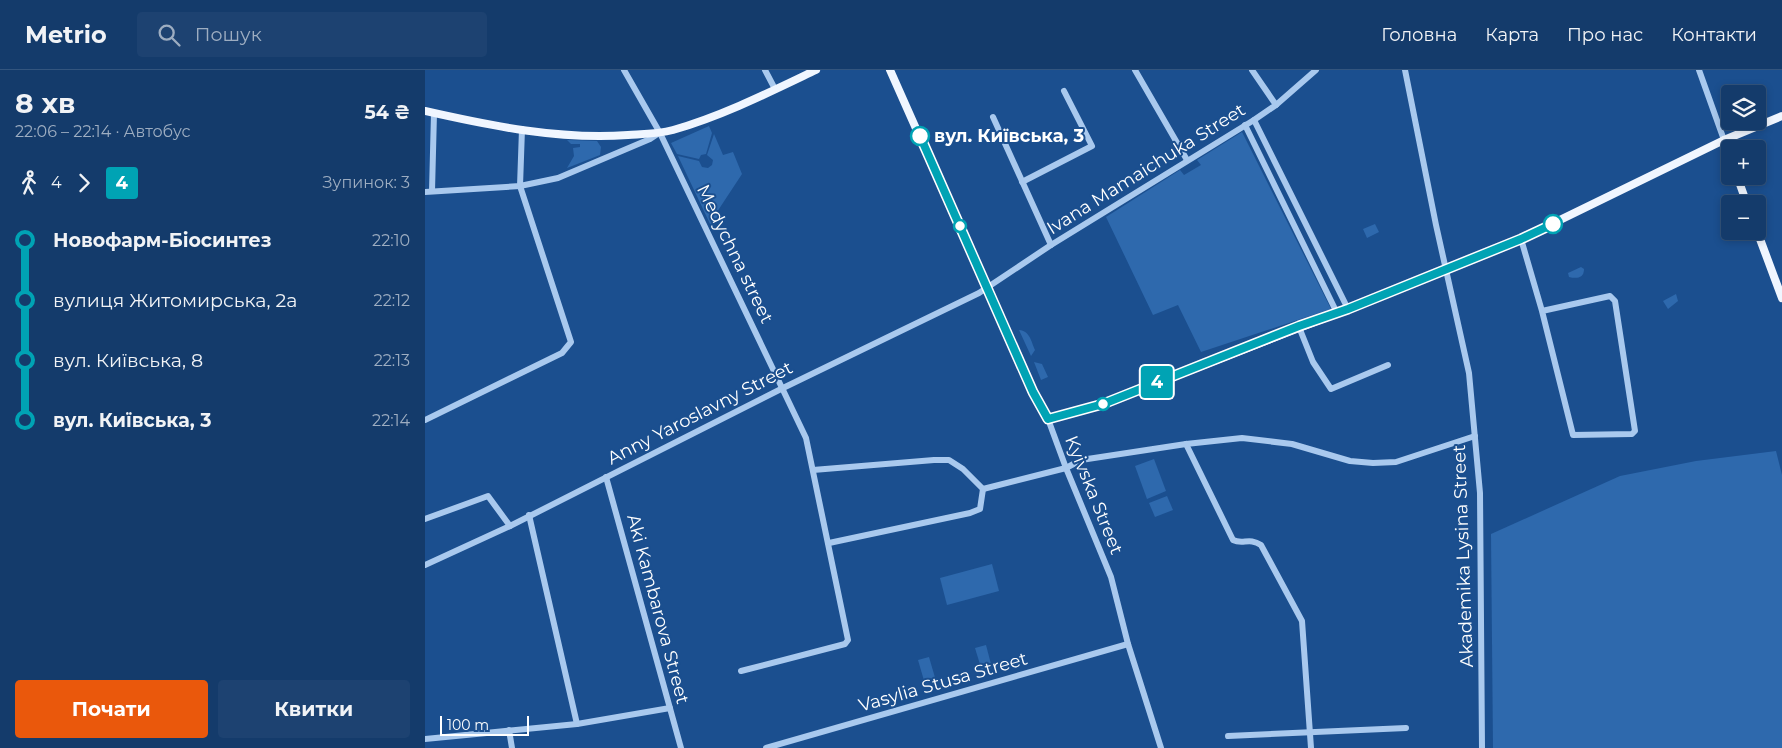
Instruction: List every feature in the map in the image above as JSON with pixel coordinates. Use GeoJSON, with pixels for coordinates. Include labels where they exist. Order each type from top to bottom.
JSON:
{"type":"FeatureCollection","features":[{"type":"Feature","properties":{"kind":"main road"},"geometry":{"type":"LineString","coordinates":[[425,111],[522,130],[604,137],[660,133],[725,111],[817,70]]}},
{"type":"Feature","properties":{"kind":"main road","name":"Kyivska Street"},"geometry":{"type":"LineString","coordinates":[[890,70],[1033,392],[1048,419]]}},
{"type":"Feature","properties":{"kind":"main road"},"geometry":{"type":"LineString","coordinates":[[1724,140],[1782,116]]}},
{"type":"Feature","properties":{"kind":"main road"},"geometry":{"type":"LineString","coordinates":[[1048,419],[1103,404],[1299,326],[1348,309],[1521,239],[1721,141]]}},
{"type":"Feature","properties":{"kind":"main road"},"geometry":{"type":"LineString","coordinates":[[1760,240],[1782,298]]}},
{"type":"Feature","properties":{"kind":"street","name":"Medychna street"},"geometry":{"type":"LineString","coordinates":[[624,70],[660,133],[806,438],[829,543],[848,642],[741,671]]}},
{"type":"Feature","properties":{"kind":"street"},"geometry":{"type":"LineString","coordinates":[[765,70],[775,89]]}},
{"type":"Feature","properties":{"kind":"street"},"geometry":{"type":"LineString","coordinates":[[1135,70],[1187,160]]}},
{"type":"Feature","properties":{"kind":"street"},"geometry":{"type":"LineString","coordinates":[[1253,70],[1277,105]]}},
{"type":"Feature","properties":{"kind":"street","name":"Ivana Mamaichuka Street"},"geometry":{"type":"LineString","coordinates":[[988,288],[1051,245],[1277,105],[1316,70]]}},
{"type":"Feature","properties":{"kind":"street","name":"Akademika Lysina Street"},"geometry":{"type":"LineString","coordinates":[[1405,70],[1469,373],[1480,493],[1482,748]]}},
{"type":"Feature","properties":{"kind":"street"},"geometry":{"type":"LineString","coordinates":[[1699,70],[1724,140]]}},
{"type":"Feature","properties":{"kind":"street"},"geometry":{"type":"LineString","coordinates":[[1022,182],[1091,146],[1064,91]]}},
{"type":"Feature","properties":{"kind":"street"},"geometry":{"type":"LineString","coordinates":[[434,114],[428,191],[520,186],[558,178],[660,133]]}},
{"type":"Feature","properties":{"kind":"street"},"geometry":{"type":"LineString","coordinates":[[993,117],[1051,245]]}},
{"type":"Feature","properties":{"kind":"street"},"geometry":{"type":"LineString","coordinates":[[1254,120],[1348,309]]}},
{"type":"Feature","properties":{"kind":"street"},"geometry":{"type":"LineString","coordinates":[[1245,125],[1337,313]]}},
{"type":"Feature","properties":{"kind":"street"},"geometry":{"type":"LineString","coordinates":[[425,420],[562,353],[571,342],[520,186],[522,130]]}},
{"type":"Feature","properties":{"kind":"street"},"geometry":{"type":"LineString","coordinates":[[1521,239],[1542,311],[1573,436],[1632,434],[1635,432],[1615,301],[1610,296],[1542,311]]}},
{"type":"Feature","properties":{"kind":"street","name":"Anny Yaroslavny Street"},"geometry":{"type":"LineString","coordinates":[[425,566],[988,288]]}},
{"type":"Feature","properties":{"kind":"street"},"geometry":{"type":"LineString","coordinates":[[1299,326],[1313,362],[1331,389],[1388,365]]}},
{"type":"Feature","properties":{"kind":"street","name":"Kyivska Street"},"geometry":{"type":"LineString","coordinates":[[1048,419],[1111,578],[1128,644],[1161,748]]}},
{"type":"Feature","properties":{"kind":"street"},"geometry":{"type":"LineString","coordinates":[[983,489],[1066,468],[1081,460],[1186,444],[1242,438],[1292,444],[1350,462],[1373,463],[1396,462],[1475,436]]}},
{"type":"Feature","properties":{"kind":"street"},"geometry":{"type":"LineString","coordinates":[[1186,444],[1233,540],[1237,542],[1254,541],[1261,545],[1302,621],[1311,748]]}},
{"type":"Feature","properties":{"kind":"street"},"geometry":{"type":"LineString","coordinates":[[813,470],[949,460],[963,469],[983,489]]}},
{"type":"Feature","properties":{"kind":"street","name":"Aki Kambarova Street"},"geometry":{"type":"LineString","coordinates":[[606,477],[681,748]]}},
{"type":"Feature","properties":{"kind":"street"},"geometry":{"type":"LineString","coordinates":[[829,543],[970,513],[980,509],[983,489]]}},
{"type":"Feature","properties":{"kind":"street"},"geometry":{"type":"LineString","coordinates":[[425,519],[488,496],[509,526]]}},
{"type":"Feature","properties":{"kind":"street"},"geometry":{"type":"LineString","coordinates":[[529,515],[577,724]]}},
{"type":"Feature","properties":{"kind":"street","name":"Vasylia Stusa Street"},"geometry":{"type":"LineString","coordinates":[[766,748],[1128,644]]}},
{"type":"Feature","properties":{"kind":"street"},"geometry":{"type":"LineString","coordinates":[[425,739],[577,724],[670,708]]}},
{"type":"Feature","properties":{"kind":"street"},"geometry":{"type":"LineString","coordinates":[[1228,736],[1406,728]]}},
{"type":"Feature","properties":{"kind":"street"},"geometry":{"type":"LineString","coordinates":[[509,730],[512,748]]}},
{"type":"Feature","properties":{"kind":"shaded area"},"geometry":{"type":"Polygon","coordinates":[[[709,126],[712,133],[706,154],[701,155],[699,159],[677,154],[671,143],[709,126]]]}},
{"type":"Feature","properties":{"kind":"shaded area"},"geometry":{"type":"Polygon","coordinates":[[[1242,132],[1331,309],[1201,352],[1178,305],[1153,315],[1106,217],[1180,170],[1184,175],[1201,165],[1197,160],[1242,132]]]}},
{"type":"Feature","properties":{"kind":"shaded area"},"geometry":{"type":"Polygon","coordinates":[[[714,134],[723,155],[733,152],[742,174],[717,212],[726,219],[711,226],[678,156],[699,161],[702,167],[708,168],[712,165],[713,160],[707,155],[714,134]]]}},
{"type":"Feature","properties":{"kind":"shaded area"},"geometry":{"type":"Polygon","coordinates":[[[567,140],[597,141],[601,147],[600,155],[567,168],[574,156],[573,148],[580,147],[580,144],[571,144],[567,140]]]}},
{"type":"Feature","properties":{"kind":"shaded area"},"geometry":{"type":"Polygon","coordinates":[[[1375,224],[1379,232],[1367,238],[1363,229],[1375,224]]]}},
{"type":"Feature","properties":{"kind":"shaded area"},"geometry":{"type":"Polygon","coordinates":[[[1581,267],[1584,269],[1584,272],[1581,276],[1577,278],[1569,277],[1568,273],[1581,267]]]}},
{"type":"Feature","properties":{"kind":"shaded area"},"geometry":{"type":"Polygon","coordinates":[[[1676,294],[1678,301],[1668,309],[1663,301],[1676,294]]]}},
{"type":"Feature","properties":{"kind":"shaded area"},"geometry":{"type":"Polygon","coordinates":[[[1019,330],[1026,332],[1031,340],[1035,350],[1031,356],[1019,330]]]}},
{"type":"Feature","properties":{"kind":"shaded area"},"geometry":{"type":"Polygon","coordinates":[[[1034,362],[1042,364],[1048,377],[1041,380],[1034,362]]]}},
{"type":"Feature","properties":{"kind":"shaded area"},"geometry":{"type":"Polygon","coordinates":[[[1776,451],[1782,475],[1782,748],[1493,748],[1491,534],[1620,476],[1696,461],[1776,451]]]}},
{"type":"Feature","properties":{"kind":"shaded area"},"geometry":{"type":"Polygon","coordinates":[[[1154,459],[1166,491],[1147,499],[1135,466],[1154,459]]]}},
{"type":"Feature","properties":{"kind":"shaded area"},"geometry":{"type":"Polygon","coordinates":[[[1167,496],[1173,510],[1155,517],[1149,503],[1167,496]]]}},
{"type":"Feature","properties":{"kind":"shaded area"},"geometry":{"type":"Polygon","coordinates":[[[992,564],[999,591],[947,605],[940,578],[992,564]]]}},
{"type":"Feature","properties":{"kind":"shaded area"},"geometry":{"type":"Polygon","coordinates":[[[986,645],[992,668],[982,671],[975,648],[986,645]]]}},
{"type":"Feature","properties":{"kind":"shaded area"},"geometry":{"type":"Polygon","coordinates":[[[929,657],[936,681],[925,684],[918,660],[929,657]]]}},
{"type":"Feature","properties":{"kind":"bus line","name":"4"},"geometry":{"type":"LineString","coordinates":[[920,136],[1033,392],[1048,419],[1103,404],[1299,326],[1348,309],[1521,239],[1553,224]]}},
{"type":"Feature","properties":{"kind":"place","name":"вул. Київська, 3"},"geometry":{"type":"Point","coordinates":[920,136]}}]}
